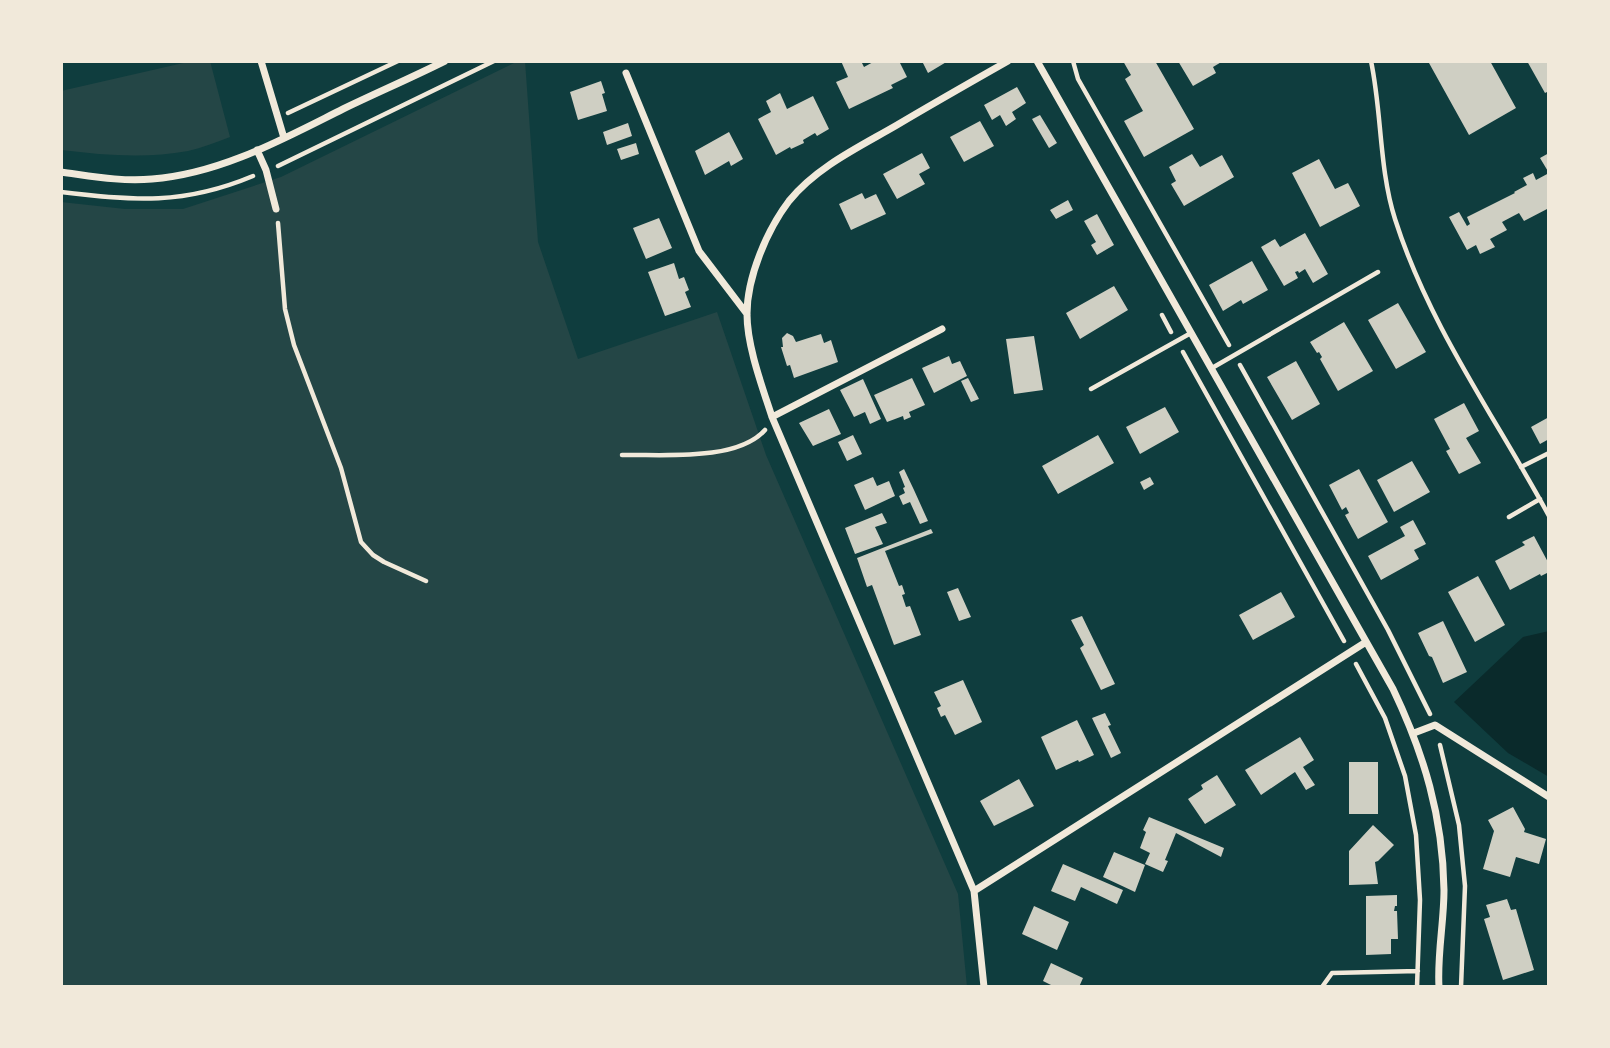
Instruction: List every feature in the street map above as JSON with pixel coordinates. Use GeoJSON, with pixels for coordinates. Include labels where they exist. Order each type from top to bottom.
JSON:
{"type":"FeatureCollection","features":[{"type":"Feature","properties":{"kind":"street"},"geometry":{"type":"LineString","coordinates":[[261,61],[284,138]]}},
{"type":"Feature","properties":{"kind":"street"},"geometry":{"type":"LineString","coordinates":[[61,172],[108,178],[151,179],[188,174],[257,150],[445,61]]}},
{"type":"Feature","properties":{"kind":"street"},"geometry":{"type":"LineString","coordinates":[[984,987],[974,891],[772,417],[755,366],[747,314],[756,262],[768,233],[790,200],[823,170],[1008,61]]}},
{"type":"Feature","properties":{"kind":"street"},"geometry":{"type":"LineString","coordinates":[[1037,61],[1393,689],[1414,733],[1432,788],[1440,845],[1444,890],[1438,987]]}},
{"type":"Feature","properties":{"kind":"street"},"geometry":{"type":"LineString","coordinates":[[626,74],[699,251],[747,314]]}},
{"type":"Feature","properties":{"kind":"street"},"geometry":{"type":"LineString","coordinates":[[257,150],[266,170],[276,209]]}},
{"type":"Feature","properties":{"kind":"street"},"geometry":{"type":"LineString","coordinates":[[772,417],[942,329]]}},
{"type":"Feature","properties":{"kind":"street"},"geometry":{"type":"LineString","coordinates":[[974,891],[1366,642]]}},
{"type":"Feature","properties":{"kind":"street"},"geometry":{"type":"LineString","coordinates":[[1414,733],[1435,725],[1549,797]]}},
{"type":"Feature","properties":{"kind":"lane"},"geometry":{"type":"LineString","coordinates":[[1211,369],[1378,272]]}},
{"type":"Feature","properties":{"kind":"lane"},"geometry":{"type":"LineString","coordinates":[[1091,389],[1191,333]]}},
{"type":"Feature","properties":{"kind":"path"},"geometry":{"type":"LineString","coordinates":[[277,119],[398,61]]}},
{"type":"Feature","properties":{"kind":"path"},"geometry":{"type":"LineString","coordinates":[[266,170],[432,93],[494,61]]}},
{"type":"Feature","properties":{"kind":"path"},"geometry":{"type":"LineString","coordinates":[[1371,61],[1394,215],[1408,257],[1433,313],[1549,516]]}},
{"type":"Feature","properties":{"kind":"path"},"geometry":{"type":"LineString","coordinates":[[276,209],[285,309],[295,345],[341,468],[360,542],[384,562],[426,581]]}},
{"type":"Feature","properties":{"kind":"path"},"geometry":{"type":"LineString","coordinates":[[1156,305],[1385,718],[1405,776],[1416,835],[1420,900],[1417,987]]}},
{"type":"Feature","properties":{"kind":"path"},"geometry":{"type":"LineString","coordinates":[[622,454],[702,454],[738,446],[753,441],[764,432],[772,417]]}},
{"type":"Feature","properties":{"kind":"path"},"geometry":{"type":"LineString","coordinates":[[1521,467],[1549,453]]}},
{"type":"Feature","properties":{"kind":"path"},"geometry":{"type":"LineString","coordinates":[[1509,517],[1540,499]]}},
{"type":"Feature","properties":{"kind":"path"},"geometry":{"type":"LineString","coordinates":[[1322,987],[1332,973],[1416,970],[1438,976],[1461,975]]}},
{"type":"Feature","properties":{"kind":"shaded area"},"geometry":{"type":"Polygon","coordinates":[[[192,61],[210,61],[230,137],[193,150],[156,155],[109,155],[61,150],[61,91],[192,61]]]}},
{"type":"Feature","properties":{"kind":"shaded area"},"geometry":{"type":"Polygon","coordinates":[[[518,61],[525,61],[538,242],[578,359],[717,312],[766,455],[958,894],[967,987],[61,987],[61,202],[125,209],[183,209],[281,177],[518,61]]]}},
{"type":"Feature","properties":{"kind":"shaded area"},"geometry":{"type":"Polygon","coordinates":[[[1549,631],[1549,777],[1508,753],[1454,702],[1523,637],[1549,631]]]}},
{"type":"Feature","properties":{"kind":"building"},"geometry":{"type":"Polygon","coordinates":[[[841,61],[861,61],[864,67],[875,61],[899,61],[907,77],[891,85],[893,88],[849,109],[836,82],[848,77],[841,61]]]}},
{"type":"Feature","properties":{"kind":"building"},"geometry":{"type":"Polygon","coordinates":[[[922,61],[948,61],[928,73],[922,61]]]}},
{"type":"Feature","properties":{"kind":"building"},"geometry":{"type":"Polygon","coordinates":[[[1123,61],[1155,61],[1194,129],[1144,157],[1124,121],[1143,111],[1125,79],[1131,75],[1123,61]]]}},
{"type":"Feature","properties":{"kind":"building"},"geometry":{"type":"Polygon","coordinates":[[[1178,61],[1223,61],[1213,67],[1216,73],[1193,86],[1178,61]]]}},
{"type":"Feature","properties":{"kind":"building"},"geometry":{"type":"Polygon","coordinates":[[[1490,61],[1516,108],[1469,135],[1429,63],[1490,61]]]}},
{"type":"Feature","properties":{"kind":"building"},"geometry":{"type":"Polygon","coordinates":[[[1527,61],[1549,61],[1549,91],[1545,93],[1527,61]]]}},
{"type":"Feature","properties":{"kind":"building"},"geometry":{"type":"Polygon","coordinates":[[[601,81],[607,111],[578,120],[570,92],[601,81]]]}},
{"type":"Feature","properties":{"kind":"building"},"geometry":{"type":"Polygon","coordinates":[[[1017,87],[1026,103],[1012,112],[1016,119],[1006,126],[1000,115],[992,120],[984,105],[1017,87]]]}},
{"type":"Feature","properties":{"kind":"building"},"geometry":{"type":"Polygon","coordinates":[[[780,93],[787,109],[813,96],[829,129],[817,136],[815,133],[803,140],[804,143],[776,155],[758,119],[771,112],[766,101],[780,93]]]}},
{"type":"Feature","properties":{"kind":"building"},"geometry":{"type":"Polygon","coordinates":[[[1040,115],[1057,143],[1049,148],[1032,119],[1040,115]]]}},
{"type":"Feature","properties":{"kind":"building"},"geometry":{"type":"Polygon","coordinates":[[[980,121],[994,146],[964,162],[950,137],[980,121]]]}},
{"type":"Feature","properties":{"kind":"building"},"geometry":{"type":"Polygon","coordinates":[[[628,123],[632,136],[607,145],[603,132],[628,123]]]}},
{"type":"Feature","properties":{"kind":"building"},"geometry":{"type":"Polygon","coordinates":[[[729,132],[743,159],[731,166],[729,161],[705,175],[695,151],[729,132]]]}},
{"type":"Feature","properties":{"kind":"building"},"geometry":{"type":"Polygon","coordinates":[[[636,143],[639,154],[621,160],[617,149],[636,143]]]}},
{"type":"Feature","properties":{"kind":"building"},"geometry":{"type":"Polygon","coordinates":[[[922,153],[930,168],[919,174],[925,184],[897,199],[883,174],[922,153]]]}},
{"type":"Feature","properties":{"kind":"building"},"geometry":{"type":"Polygon","coordinates":[[[1549,153],[1549,173],[1540,158],[1549,153]]]}},
{"type":"Feature","properties":{"kind":"building"},"geometry":{"type":"Polygon","coordinates":[[[1192,154],[1200,167],[1222,155],[1234,177],[1184,206],[1171,184],[1176,181],[1169,167],[1192,154]]]}},
{"type":"Feature","properties":{"kind":"building"},"geometry":{"type":"Polygon","coordinates":[[[1319,159],[1335,189],[1348,183],[1360,206],[1320,227],[1292,173],[1319,159]]]}},
{"type":"Feature","properties":{"kind":"building"},"geometry":{"type":"Polygon","coordinates":[[[1533,173],[1536,180],[1549,173],[1549,208],[1524,221],[1519,213],[1502,222],[1507,230],[1490,239],[1495,247],[1480,254],[1476,245],[1467,250],[1449,217],[1459,212],[1467,226],[1470,224],[1467,217],[1527,185],[1523,178],[1533,173]]]}},
{"type":"Feature","properties":{"kind":"building"},"geometry":{"type":"Polygon","coordinates":[[[862,193],[865,199],[876,194],[886,214],[851,230],[839,204],[862,193]]]}},
{"type":"Feature","properties":{"kind":"building"},"geometry":{"type":"Polygon","coordinates":[[[1068,200],[1073,210],[1056,219],[1050,210],[1068,200]]]}},
{"type":"Feature","properties":{"kind":"building"},"geometry":{"type":"Polygon","coordinates":[[[1097,214],[1114,245],[1097,255],[1091,245],[1096,242],[1084,221],[1097,214]]]}},
{"type":"Feature","properties":{"kind":"building"},"geometry":{"type":"Polygon","coordinates":[[[659,218],[672,248],[646,259],[633,228],[659,218]]]}},
{"type":"Feature","properties":{"kind":"building"},"geometry":{"type":"Polygon","coordinates":[[[1305,233],[1328,274],[1313,283],[1305,269],[1299,273],[1295,272],[1298,278],[1284,286],[1261,247],[1275,239],[1280,247],[1305,233]]]}},
{"type":"Feature","properties":{"kind":"building"},"geometry":{"type":"Polygon","coordinates":[[[1252,261],[1268,290],[1243,304],[1241,300],[1223,311],[1209,285],[1252,261]]]}},
{"type":"Feature","properties":{"kind":"building"},"geometry":{"type":"Polygon","coordinates":[[[674,263],[679,279],[684,277],[689,290],[685,292],[691,307],[665,316],[648,272],[674,263]]]}},
{"type":"Feature","properties":{"kind":"building"},"geometry":{"type":"Polygon","coordinates":[[[1114,286],[1128,310],[1080,339],[1066,313],[1114,286]]]}},
{"type":"Feature","properties":{"kind":"building"},"geometry":{"type":"Polygon","coordinates":[[[1398,303],[1426,352],[1396,369],[1368,320],[1398,303]]]}},
{"type":"Feature","properties":{"kind":"building"},"geometry":{"type":"Polygon","coordinates":[[[1344,322],[1373,371],[1338,391],[1320,359],[1322,357],[1310,342],[1344,322]]]}},
{"type":"Feature","properties":{"kind":"building"},"geometry":{"type":"Polygon","coordinates":[[[787,333],[793,336],[796,342],[821,334],[824,343],[831,340],[838,362],[794,378],[781,347],[782,338],[787,333]]]}},
{"type":"Feature","properties":{"kind":"building"},"geometry":{"type":"Polygon","coordinates":[[[1034,336],[1043,390],[1014,394],[1006,339],[1034,336]]]}},
{"type":"Feature","properties":{"kind":"building"},"geometry":{"type":"Polygon","coordinates":[[[949,356],[952,364],[960,361],[967,376],[934,393],[922,368],[949,356]]]}},
{"type":"Feature","properties":{"kind":"building"},"geometry":{"type":"Polygon","coordinates":[[[1296,361],[1320,404],[1292,420],[1267,377],[1296,361]]]}},
{"type":"Feature","properties":{"kind":"building"},"geometry":{"type":"Polygon","coordinates":[[[912,378],[925,405],[909,412],[911,417],[904,420],[903,416],[887,422],[874,395],[912,378]]]}},
{"type":"Feature","properties":{"kind":"building"},"geometry":{"type":"Polygon","coordinates":[[[968,378],[979,399],[971,402],[961,381],[968,378]]]}},
{"type":"Feature","properties":{"kind":"building"},"geometry":{"type":"Polygon","coordinates":[[[863,379],[881,419],[870,424],[865,412],[854,417],[840,390],[863,379]]]}},
{"type":"Feature","properties":{"kind":"building"},"geometry":{"type":"Polygon","coordinates":[[[1464,403],[1479,431],[1466,438],[1481,463],[1459,474],[1446,451],[1450,449],[1434,419],[1464,403]]]}},
{"type":"Feature","properties":{"kind":"building"},"geometry":{"type":"Polygon","coordinates":[[[1165,407],[1179,432],[1140,454],[1126,427],[1165,407]]]}},
{"type":"Feature","properties":{"kind":"building"},"geometry":{"type":"Polygon","coordinates":[[[829,409],[841,434],[813,446],[799,423],[829,409]]]}},
{"type":"Feature","properties":{"kind":"building"},"geometry":{"type":"Polygon","coordinates":[[[1549,417],[1549,439],[1540,444],[1531,427],[1549,417]]]}},
{"type":"Feature","properties":{"kind":"building"},"geometry":{"type":"Polygon","coordinates":[[[853,435],[862,454],[847,461],[838,442],[853,435]]]}},
{"type":"Feature","properties":{"kind":"building"},"geometry":{"type":"Polygon","coordinates":[[[1098,435],[1114,463],[1058,494],[1042,466],[1098,435]]]}},
{"type":"Feature","properties":{"kind":"building"},"geometry":{"type":"Polygon","coordinates":[[[1412,461],[1430,492],[1394,512],[1377,480],[1412,461]]]}},
{"type":"Feature","properties":{"kind":"building"},"geometry":{"type":"Polygon","coordinates":[[[904,469],[928,521],[920,524],[910,502],[903,505],[899,496],[905,493],[899,472],[904,469]]]}},
{"type":"Feature","properties":{"kind":"building"},"geometry":{"type":"Polygon","coordinates":[[[1359,469],[1388,522],[1358,539],[1345,515],[1349,513],[1346,507],[1342,510],[1329,485],[1359,469]]]}},
{"type":"Feature","properties":{"kind":"building"},"geometry":{"type":"Polygon","coordinates":[[[873,477],[877,486],[889,481],[895,496],[865,510],[854,485],[873,477]]]}},
{"type":"Feature","properties":{"kind":"building"},"geometry":{"type":"Polygon","coordinates":[[[1150,477],[1154,484],[1144,490],[1140,482],[1150,477]]]}},
{"type":"Feature","properties":{"kind":"building"},"geometry":{"type":"Polygon","coordinates":[[[882,513],[887,523],[875,527],[883,544],[855,554],[845,528],[882,513]]]}},
{"type":"Feature","properties":{"kind":"building"},"geometry":{"type":"Polygon","coordinates":[[[1413,520],[1426,544],[1414,550],[1419,559],[1381,580],[1368,556],[1405,536],[1400,527],[1413,520]]]}},
{"type":"Feature","properties":{"kind":"building"},"geometry":{"type":"Polygon","coordinates":[[[931,529],[933,533],[885,551],[899,586],[902,585],[906,607],[910,606],[921,635],[894,645],[872,585],[867,587],[857,558],[931,529]]]}},
{"type":"Feature","properties":{"kind":"building"},"geometry":{"type":"Polygon","coordinates":[[[1534,536],[1549,564],[1549,572],[1510,590],[1495,561],[1525,545],[1522,542],[1534,536]]]}},
{"type":"Feature","properties":{"kind":"building"},"geometry":{"type":"Polygon","coordinates":[[[1478,576],[1505,625],[1475,642],[1448,592],[1478,576]]]}},
{"type":"Feature","properties":{"kind":"building"},"geometry":{"type":"Polygon","coordinates":[[[958,588],[971,617],[959,621],[947,592],[958,588]]]}},
{"type":"Feature","properties":{"kind":"building"},"geometry":{"type":"Polygon","coordinates":[[[1281,592],[1295,617],[1253,640],[1239,615],[1281,592]]]}},
{"type":"Feature","properties":{"kind":"building"},"geometry":{"type":"Polygon","coordinates":[[[1082,616],[1115,684],[1101,690],[1080,648],[1084,645],[1071,620],[1082,616]]]}},
{"type":"Feature","properties":{"kind":"building"},"geometry":{"type":"Polygon","coordinates":[[[1443,621],[1467,672],[1443,683],[1418,633],[1443,621]]]}},
{"type":"Feature","properties":{"kind":"building"},"geometry":{"type":"Polygon","coordinates":[[[963,680],[982,722],[955,735],[945,715],[941,717],[937,708],[941,706],[934,692],[963,680]]]}},
{"type":"Feature","properties":{"kind":"building"},"geometry":{"type":"Polygon","coordinates":[[[1105,713],[1121,753],[1111,758],[1092,718],[1105,713]]]}},
{"type":"Feature","properties":{"kind":"building"},"geometry":{"type":"Polygon","coordinates":[[[1077,720],[1094,755],[1056,770],[1041,737],[1077,720]]]}},
{"type":"Feature","properties":{"kind":"building"},"geometry":{"type":"Polygon","coordinates":[[[1300,737],[1314,760],[1303,767],[1315,785],[1306,790],[1295,772],[1261,795],[1245,770],[1300,737]]]}},
{"type":"Feature","properties":{"kind":"building"},"geometry":{"type":"Polygon","coordinates":[[[1349,762],[1378,762],[1378,814],[1349,814],[1349,762]]]}},
{"type":"Feature","properties":{"kind":"building"},"geometry":{"type":"Polygon","coordinates":[[[1217,775],[1236,805],[1205,824],[1188,799],[1203,789],[1201,785],[1217,775]]]}},
{"type":"Feature","properties":{"kind":"building"},"geometry":{"type":"Polygon","coordinates":[[[1019,779],[1034,806],[994,826],[980,801],[1019,779]]]}},
{"type":"Feature","properties":{"kind":"building"},"geometry":{"type":"Polygon","coordinates":[[[1513,807],[1525,829],[1524,832],[1546,839],[1539,864],[1516,857],[1510,877],[1483,869],[1494,831],[1488,820],[1513,807]]]}},
{"type":"Feature","properties":{"kind":"building"},"geometry":{"type":"Polygon","coordinates":[[[1149,817],[1224,848],[1221,857],[1176,833],[1163,872],[1145,864],[1150,853],[1140,848],[1146,832],[1143,830],[1149,817]]]}},
{"type":"Feature","properties":{"kind":"building"},"geometry":{"type":"Polygon","coordinates":[[[1373,825],[1394,845],[1375,862],[1378,884],[1349,885],[1349,851],[1373,825]]]}},
{"type":"Feature","properties":{"kind":"building"},"geometry":{"type":"Polygon","coordinates":[[[1114,852],[1145,865],[1135,892],[1103,877],[1114,852]]]}},
{"type":"Feature","properties":{"kind":"building"},"geometry":{"type":"Polygon","coordinates":[[[1063,864],[1123,890],[1117,904],[1081,887],[1075,901],[1051,891],[1063,864]]]}},
{"type":"Feature","properties":{"kind":"building"},"geometry":{"type":"Polygon","coordinates":[[[1397,895],[1394,911],[1397,911],[1398,939],[1391,939],[1391,954],[1366,955],[1366,896],[1397,895]]]}},
{"type":"Feature","properties":{"kind":"building"},"geometry":{"type":"Polygon","coordinates":[[[1507,899],[1511,910],[1516,909],[1534,970],[1503,980],[1484,919],[1490,917],[1486,905],[1507,899]]]}},
{"type":"Feature","properties":{"kind":"building"},"geometry":{"type":"Polygon","coordinates":[[[1034,906],[1069,922],[1057,950],[1022,934],[1034,906]]]}},
{"type":"Feature","properties":{"kind":"building"},"geometry":{"type":"Polygon","coordinates":[[[1051,963],[1083,978],[1079,987],[1050,987],[1051,985],[1043,981],[1051,963]]]}}]}
